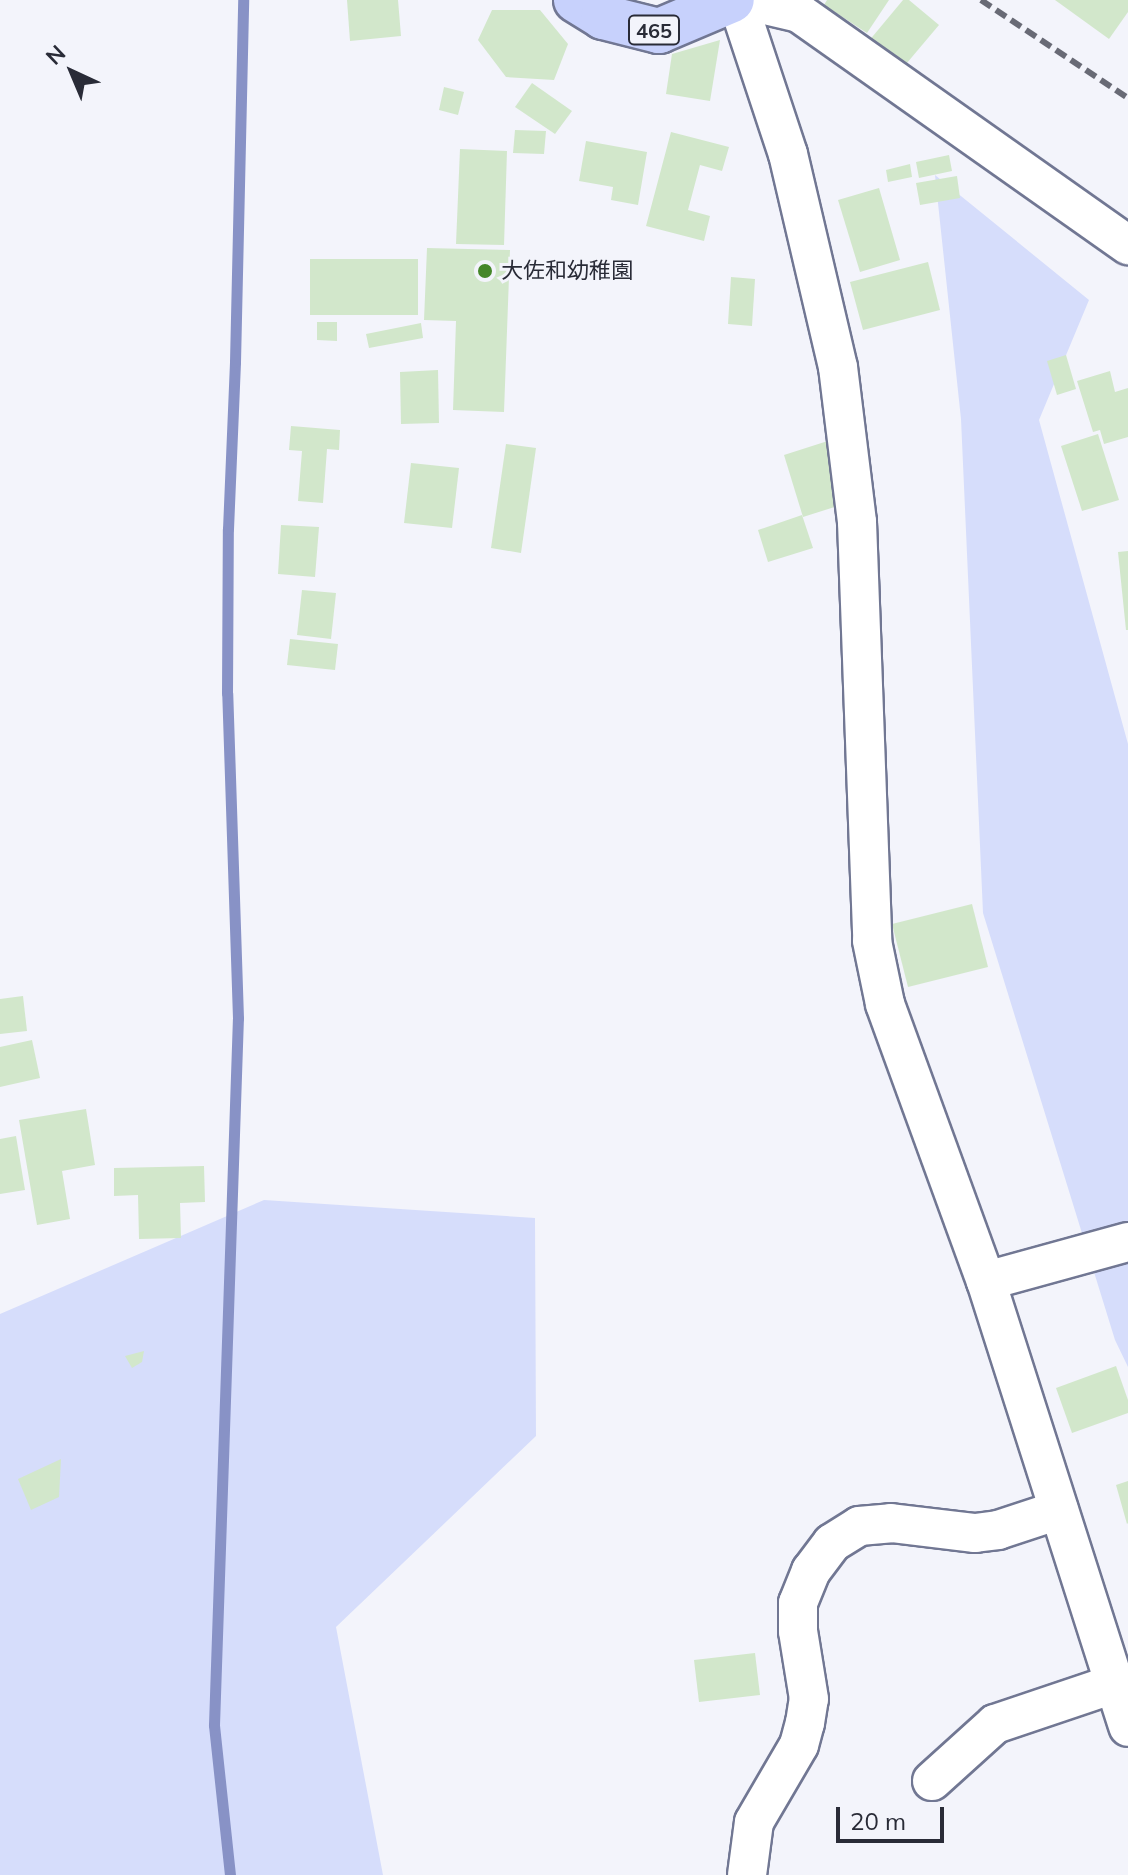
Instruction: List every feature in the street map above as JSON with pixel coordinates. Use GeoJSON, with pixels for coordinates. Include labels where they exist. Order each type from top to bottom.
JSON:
{"type":"FeatureCollection","features":[{"type":"Feature","properties":{"kind":"highway","name":"465"},"geometry":{"type":"LineString","coordinates":[[576,0],[603,17],[659,31],[734,0]]}},
{"type":"Feature","properties":{"kind":"street"},"geometry":{"type":"LineString","coordinates":[[734,0],[788,154],[838,367],[857,522],[872,941],[885,1004],[986,1281],[1128,1727]]}},
{"type":"Feature","properties":{"kind":"street"},"geometry":{"type":"LineString","coordinates":[[744,0],[799,13],[1128,245]]}},
{"type":"Feature","properties":{"kind":"street"},"geometry":{"type":"LineString","coordinates":[[986,1281],[1128,1242]]}},
{"type":"Feature","properties":{"kind":"street"},"geometry":{"type":"LineString","coordinates":[[747,1875],[754,1822],[799,1745],[805,1723],[809,1699],[798,1631],[798,1603],[811,1571],[832,1543],[859,1526],[891,1523],[975,1533],[998,1530],[1059,1510]]}},
{"type":"Feature","properties":{"kind":"street"},"geometry":{"type":"LineString","coordinates":[[932,1781],[995,1724],[1114,1684]]}},
{"type":"Feature","properties":{"kind":"shaded area"},"geometry":{"type":"Polygon","coordinates":[[[935,175],[1089,300],[1039,420],[1128,744],[1128,1367],[1115,1340],[983,913],[961,419],[935,175]]]}},
{"type":"Feature","properties":{"kind":"shaded area"},"geometry":{"type":"Polygon","coordinates":[[[264,1200],[535,1218],[536,1436],[336,1627],[383,1875],[0,1875],[0,1314],[264,1200]]]}},
{"type":"Feature","properties":{"kind":"building"},"geometry":{"type":"Polygon","coordinates":[[[347,0],[398,0],[401,36],[350,41],[347,0]]]}},
{"type":"Feature","properties":{"kind":"building"},"geometry":{"type":"Polygon","coordinates":[[[827,0],[889,0],[867,33],[824,5],[827,0]]]}},
{"type":"Feature","properties":{"kind":"building"},"geometry":{"type":"Polygon","coordinates":[[[903,0],[909,0],[939,25],[901,70],[868,42],[903,0]]]}},
{"type":"Feature","properties":{"kind":"building"},"geometry":{"type":"Polygon","coordinates":[[[1055,0],[1128,0],[1128,12],[1109,39],[1055,0]]]}},
{"type":"Feature","properties":{"kind":"building"},"geometry":{"type":"Polygon","coordinates":[[[492,10],[540,10],[568,44],[554,80],[506,77],[478,40],[492,10]]]}},
{"type":"Feature","properties":{"kind":"building"},"geometry":{"type":"Polygon","coordinates":[[[720,40],[710,101],[666,94],[672,54],[720,40]]]}},
{"type":"Feature","properties":{"kind":"building"},"geometry":{"type":"Polygon","coordinates":[[[532,83],[572,111],[555,134],[515,107],[532,83]]]}},
{"type":"Feature","properties":{"kind":"building"},"geometry":{"type":"Polygon","coordinates":[[[444,87],[464,92],[458,115],[439,110],[444,87]]]}},
{"type":"Feature","properties":{"kind":"building"},"geometry":{"type":"Polygon","coordinates":[[[515,130],[546,131],[544,154],[513,153],[515,130]]]}},
{"type":"Feature","properties":{"kind":"building"},"geometry":{"type":"Polygon","coordinates":[[[671,132],[729,147],[722,171],[700,165],[688,210],[710,216],[704,241],[646,226],[671,132]]]}},
{"type":"Feature","properties":{"kind":"building"},"geometry":{"type":"Polygon","coordinates":[[[586,141],[647,152],[638,205],[611,200],[613,187],[579,181],[586,141]]]}},
{"type":"Feature","properties":{"kind":"building"},"geometry":{"type":"Polygon","coordinates":[[[460,149],[507,151],[504,245],[456,244],[460,149]]]}},
{"type":"Feature","properties":{"kind":"building"},"geometry":{"type":"Polygon","coordinates":[[[949,155],[952,171],[919,178],[916,162],[949,155]]]}},
{"type":"Feature","properties":{"kind":"building"},"geometry":{"type":"Polygon","coordinates":[[[910,164],[912,177],[888,182],[886,170],[910,164]]]}},
{"type":"Feature","properties":{"kind":"building"},"geometry":{"type":"Polygon","coordinates":[[[957,176],[960,198],[920,205],[916,183],[957,176]]]}},
{"type":"Feature","properties":{"kind":"building"},"geometry":{"type":"Polygon","coordinates":[[[879,188],[900,260],[860,272],[838,200],[879,188]]]}},
{"type":"Feature","properties":{"kind":"building"},"geometry":{"type":"Polygon","coordinates":[[[427,248],[510,250],[504,412],[453,410],[456,321],[424,320],[427,248]]]}},
{"type":"Feature","properties":{"kind":"building"},"geometry":{"type":"Polygon","coordinates":[[[310,259],[418,259],[418,315],[310,315],[310,259]]]}},
{"type":"Feature","properties":{"kind":"building"},"geometry":{"type":"Polygon","coordinates":[[[928,262],[940,310],[863,330],[850,282],[928,262]]]}},
{"type":"Feature","properties":{"kind":"building"},"geometry":{"type":"Polygon","coordinates":[[[731,277],[755,279],[752,326],[728,324],[731,277]]]}},
{"type":"Feature","properties":{"kind":"building"},"geometry":{"type":"Polygon","coordinates":[[[317,322],[337,322],[337,341],[317,340],[317,322]]]}},
{"type":"Feature","properties":{"kind":"building"},"geometry":{"type":"Polygon","coordinates":[[[421,323],[423,338],[369,348],[366,334],[421,323]]]}},
{"type":"Feature","properties":{"kind":"building"},"geometry":{"type":"Polygon","coordinates":[[[1066,355],[1076,389],[1057,395],[1047,361],[1066,355]]]}},
{"type":"Feature","properties":{"kind":"building"},"geometry":{"type":"Polygon","coordinates":[[[438,370],[439,423],[401,424],[400,372],[438,370]]]}},
{"type":"Feature","properties":{"kind":"building"},"geometry":{"type":"Polygon","coordinates":[[[1110,371],[1115,392],[1128,388],[1128,437],[1104,444],[1100,430],[1093,432],[1077,381],[1110,371]]]}},
{"type":"Feature","properties":{"kind":"building"},"geometry":{"type":"Polygon","coordinates":[[[291,426],[340,430],[339,450],[327,449],[323,503],[298,501],[302,451],[289,450],[291,426]]]}},
{"type":"Feature","properties":{"kind":"building"},"geometry":{"type":"Polygon","coordinates":[[[1098,434],[1119,500],[1082,511],[1061,446],[1098,434]]]}},
{"type":"Feature","properties":{"kind":"building"},"geometry":{"type":"Polygon","coordinates":[[[834,439],[844,504],[803,517],[784,455],[834,439]]]}},
{"type":"Feature","properties":{"kind":"building"},"geometry":{"type":"Polygon","coordinates":[[[506,444],[536,448],[521,553],[491,548],[506,444]]]}},
{"type":"Feature","properties":{"kind":"building"},"geometry":{"type":"Polygon","coordinates":[[[411,463],[459,468],[452,528],[404,523],[411,463]]]}},
{"type":"Feature","properties":{"kind":"building"},"geometry":{"type":"Polygon","coordinates":[[[802,515],[813,548],[768,562],[758,530],[802,515]]]}},
{"type":"Feature","properties":{"kind":"building"},"geometry":{"type":"Polygon","coordinates":[[[281,525],[319,527],[315,577],[278,574],[281,525]]]}},
{"type":"Feature","properties":{"kind":"building"},"geometry":{"type":"Polygon","coordinates":[[[1128,551],[1128,630],[1126,630],[1118,552],[1128,551]]]}},
{"type":"Feature","properties":{"kind":"building"},"geometry":{"type":"Polygon","coordinates":[[[302,590],[336,593],[331,639],[297,635],[302,590]]]}},
{"type":"Feature","properties":{"kind":"building"},"geometry":{"type":"Polygon","coordinates":[[[290,639],[338,644],[335,670],[287,665],[290,639]]]}},
{"type":"Feature","properties":{"kind":"building"},"geometry":{"type":"Polygon","coordinates":[[[972,904],[988,967],[908,987],[892,924],[972,904]]]}},
{"type":"Feature","properties":{"kind":"building"},"geometry":{"type":"Polygon","coordinates":[[[23,996],[27,1031],[0,1034],[0,999],[23,996]]]}},
{"type":"Feature","properties":{"kind":"building"},"geometry":{"type":"Polygon","coordinates":[[[32,1040],[40,1078],[0,1087],[0,1047],[32,1040]]]}},
{"type":"Feature","properties":{"kind":"building"},"geometry":{"type":"Polygon","coordinates":[[[86,1109],[95,1165],[62,1171],[70,1219],[37,1225],[19,1120],[86,1109]]]}},
{"type":"Feature","properties":{"kind":"building"},"geometry":{"type":"Polygon","coordinates":[[[16,1136],[25,1190],[0,1194],[0,1139],[16,1136]]]}},
{"type":"Feature","properties":{"kind":"building"},"geometry":{"type":"Polygon","coordinates":[[[204,1166],[205,1202],[180,1203],[181,1238],[139,1239],[138,1195],[114,1196],[114,1168],[204,1166]]]}},
{"type":"Feature","properties":{"kind":"building"},"geometry":{"type":"Polygon","coordinates":[[[144,1351],[142,1362],[132,1368],[125,1356],[144,1351]]]}},
{"type":"Feature","properties":{"kind":"building"},"geometry":{"type":"Polygon","coordinates":[[[1116,1366],[1128,1400],[1128,1413],[1072,1433],[1056,1388],[1116,1366]]]}},
{"type":"Feature","properties":{"kind":"building"},"geometry":{"type":"Polygon","coordinates":[[[61,1459],[59,1497],[31,1510],[18,1479],[61,1459]]]}},
{"type":"Feature","properties":{"kind":"building"},"geometry":{"type":"Polygon","coordinates":[[[1128,1481],[1128,1523],[1127,1524],[1116,1485],[1128,1481]]]}},
{"type":"Feature","properties":{"kind":"building"},"geometry":{"type":"Polygon","coordinates":[[[755,1653],[760,1695],[699,1702],[694,1660],[755,1653]]]}},
{"type":"Feature","properties":{"kind":"waterway"},"geometry":{"type":"LineString","coordinates":[[230,1875],[214,1725],[238,1018],[227,693],[228,529],[243,0]]}},
{"type":"Feature","properties":{"kind":"railway"},"geometry":{"type":"LineString","coordinates":[[981,0],[1128,98]]}},
{"type":"Feature","properties":{"kind":"place","name":"大佐和幼稚園"},"geometry":{"type":"Point","coordinates":[485,271]}}]}
